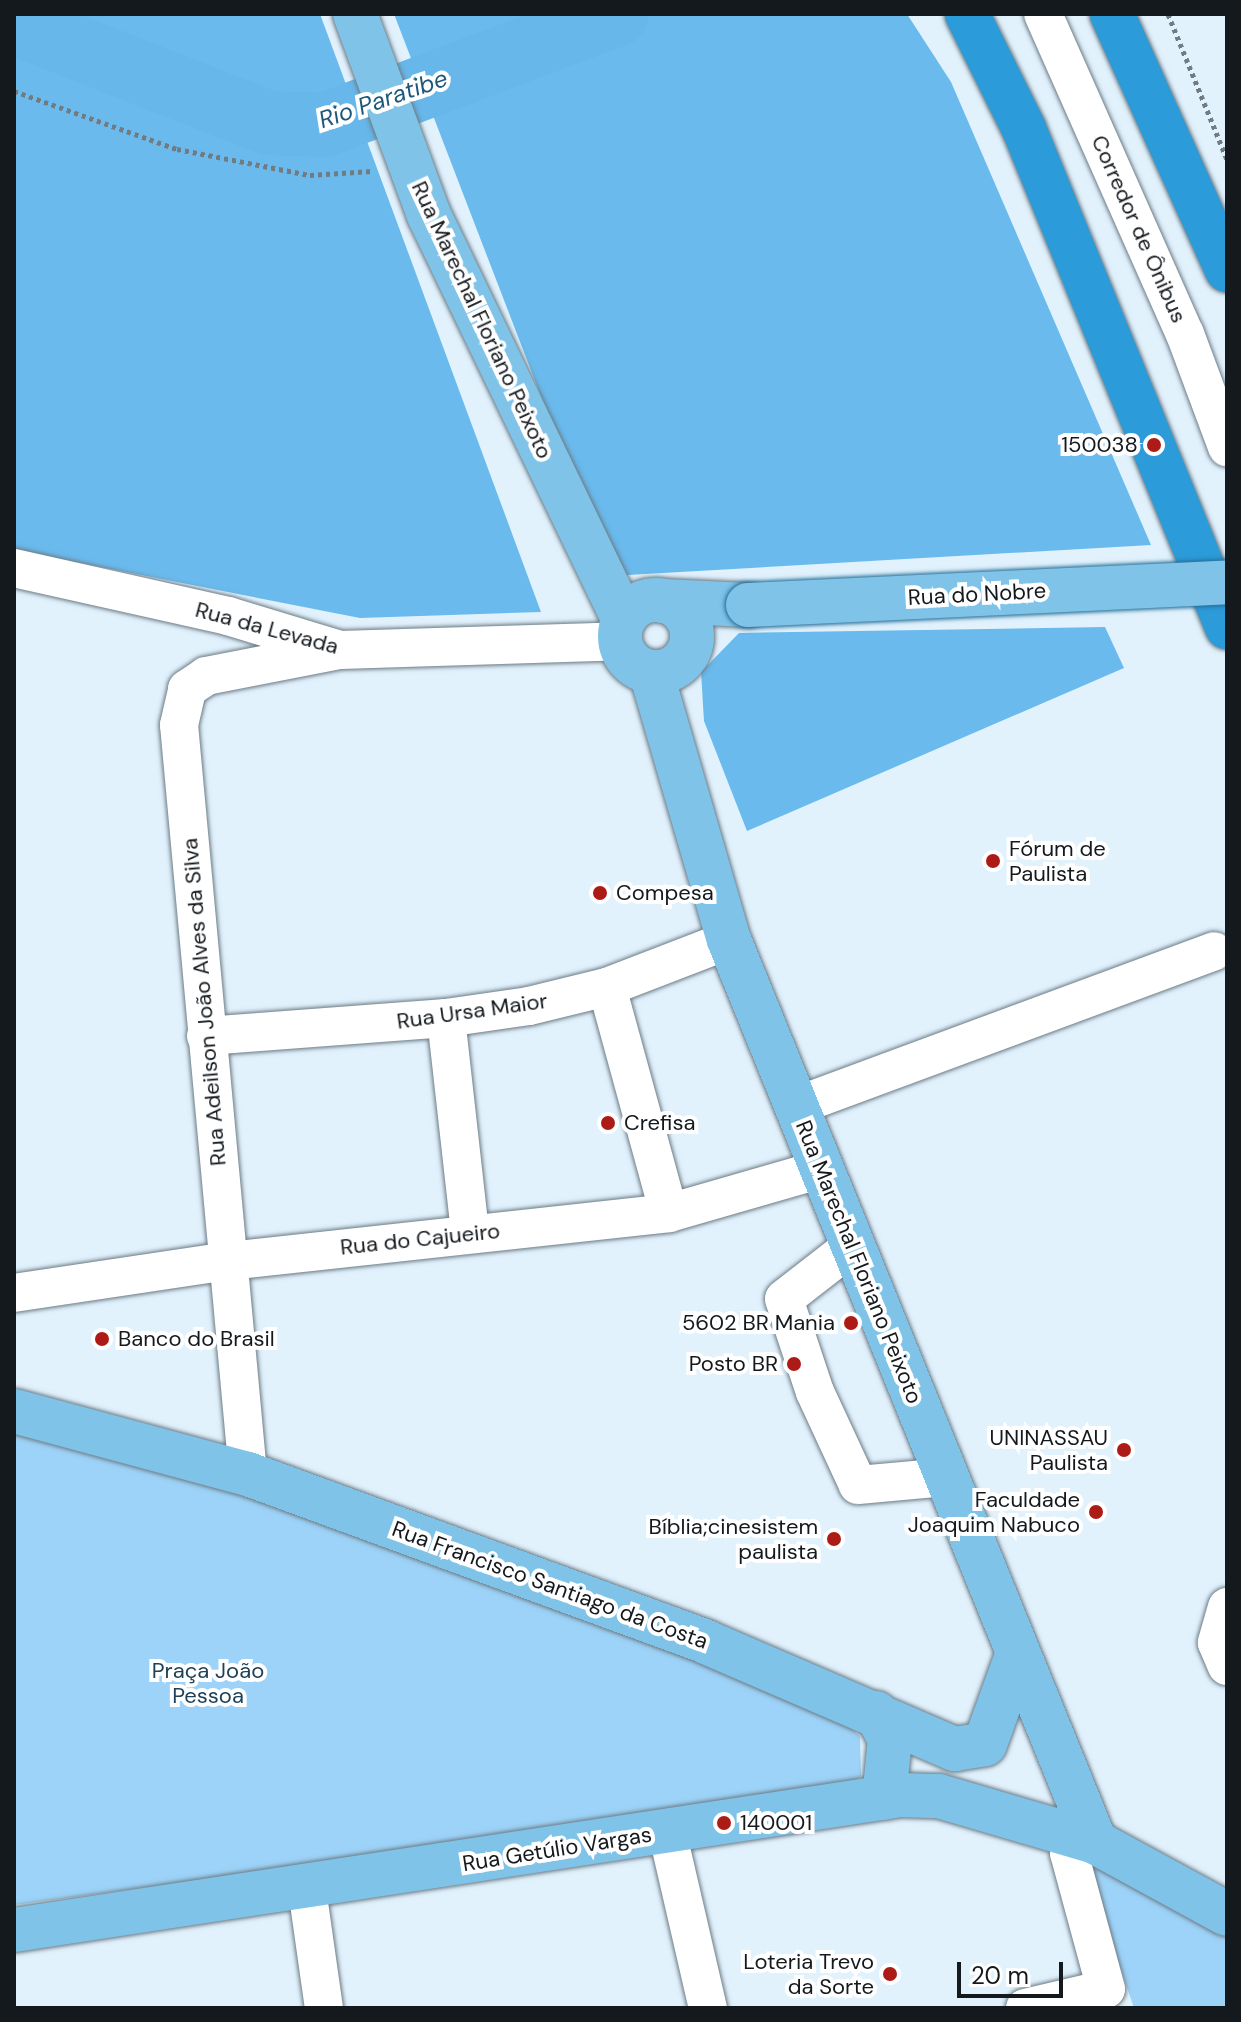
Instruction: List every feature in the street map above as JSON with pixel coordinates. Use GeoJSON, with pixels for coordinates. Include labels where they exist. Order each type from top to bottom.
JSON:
{"type":"FeatureCollection","features":[{"type":"Feature","properties":{"kind":"highway"},"geometry":{"type":"LineString","coordinates":[[967,14],[1024,129],[1227,627]]}},
{"type":"Feature","properties":{"kind":"highway"},"geometry":{"type":"LineString","coordinates":[[1112,14],[1227,270]]}},
{"type":"Feature","properties":{"kind":"main road","name":"Rua Marechal Floriano Peixoto"},"geometry":{"type":"LineString","coordinates":[[355,14],[429,215],[622,630]]}},
{"type":"Feature","properties":{"kind":"main road","name":"Rua do Nobre"},"geometry":{"type":"LineString","coordinates":[[622,630],[640,604],[663,601],[738,606],[1227,582]]}},
{"type":"Feature","properties":{"kind":"main road"},"geometry":{"type":"LineString","coordinates":[[663,601],[684,613],[692,636],[690,648]]}},
{"type":"Feature","properties":{"kind":"main road"},"geometry":{"type":"LineString","coordinates":[[622,630],[631,661],[651,672],[675,667],[690,648],[738,606]]}},
{"type":"Feature","properties":{"kind":"main road","name":"Rua Marechal Floriano Peixoto"},"geometry":{"type":"LineString","coordinates":[[651,672],[729,940],[1018,1653],[1086,1840]]}},
{"type":"Feature","properties":{"kind":"main road","name":"Rua Francisco Santiago da Costa"},"geometry":{"type":"LineString","coordinates":[[14,1411],[248,1474],[706,1642],[955,1749],[985,1744],[1018,1653]]}},
{"type":"Feature","properties":{"kind":"main road"},"geometry":{"type":"LineString","coordinates":[[876,1713],[890,1739],[884,1798]]}},
{"type":"Feature","properties":{"kind":"main road","name":"Rua Getúlio Vargas"},"geometry":{"type":"LineString","coordinates":[[14,1930],[307,1889],[884,1798],[939,1796],[1086,1840]]}},
{"type":"Feature","properties":{"kind":"main road"},"geometry":{"type":"LineString","coordinates":[[1086,1840],[1227,1914]]}},
{"type":"Feature","properties":{"kind":"street","name":"Corredor de Ônibus"},"geometry":{"type":"LineString","coordinates":[[1043,14],[1185,334],[1227,447]]}},
{"type":"Feature","properties":{"kind":"street","name":"Rua da Levada"},"geometry":{"type":"LineString","coordinates":[[14,568],[228,616],[340,650],[622,630]]}},
{"type":"Feature","properties":{"kind":"street"},"geometry":{"type":"LineString","coordinates":[[228,616],[238,670]]}},
{"type":"Feature","properties":{"kind":"street","name":"Rua Adeilson João Alves da Silva"},"geometry":{"type":"LineString","coordinates":[[248,1474],[179,725],[187,689],[206,676],[340,650]]}},
{"type":"Feature","properties":{"kind":"street","name":"Rua Ursa Maior"},"geometry":{"type":"LineString","coordinates":[[206,1036],[446,1018],[607,987],[729,940]]}},
{"type":"Feature","properties":{"kind":"street"},"geometry":{"type":"LineString","coordinates":[[796,1106],[1214,951]]}},
{"type":"Feature","properties":{"kind":"street"},"geometry":{"type":"LineString","coordinates":[[607,987],[669,1213]]}},
{"type":"Feature","properties":{"kind":"street"},"geometry":{"type":"LineString","coordinates":[[446,1018],[470,1233]]}},
{"type":"Feature","properties":{"kind":"street","name":"Rua do Cajueiro"},"geometry":{"type":"LineString","coordinates":[[14,1293],[228,1261],[669,1213],[821,1169]]}},
{"type":"Feature","properties":{"kind":"street"},"geometry":{"type":"LineString","coordinates":[[852,1246],[784,1299],[815,1392],[858,1485],[946,1477]]}},
{"type":"Feature","properties":{"kind":"street"},"geometry":{"type":"LineString","coordinates":[[1227,1607],[1217,1643],[1227,1666]]}},
{"type":"Feature","properties":{"kind":"street"},"geometry":{"type":"LineString","coordinates":[[667,1831],[708,2008]]}},
{"type":"Feature","properties":{"kind":"street"},"geometry":{"type":"LineString","coordinates":[[1025,2008],[1106,1989],[1069,1853],[1086,1840]]}},
{"type":"Feature","properties":{"kind":"street"},"geometry":{"type":"LineString","coordinates":[[307,1889],[324,2008]]}},
{"type":"Feature","properties":{"kind":"path"},"geometry":{"type":"LineString","coordinates":[[1168,14],[1227,159]]}},
{"type":"Feature","properties":{"kind":"path"},"geometry":{"type":"LineString","coordinates":[[14,91],[164,145],[272,170],[347,175],[405,148]]}},
{"type":"Feature","properties":{"kind":"green space","name":"Praça João Pessoa"},"geometry":{"type":"Polygon","coordinates":[[[14,1425],[243,1488],[834,1714],[860,1736],[861,1776],[842,1794],[14,1905],[14,1425]]]}},
{"type":"Feature","properties":{"kind":"green space"},"geometry":{"type":"Polygon","coordinates":[[[1085,1863],[1227,1929],[1227,2008],[1134,2008],[1085,1863]]]}},
{"type":"Feature","properties":{"kind":"shaded area"},"geometry":{"type":"Polygon","coordinates":[[[14,14],[320,14],[541,612],[360,618],[14,550],[14,14]]]}},
{"type":"Feature","properties":{"kind":"shaded area"},"geometry":{"type":"Polygon","coordinates":[[[394,14],[907,14],[951,82],[1151,545],[610,576],[394,14]]]}},
{"type":"Feature","properties":{"kind":"shaded area"},"geometry":{"type":"Polygon","coordinates":[[[1105,627],[1124,668],[747,831],[704,721],[701,672],[739,633],[1105,627]]]}},
{"type":"Feature","properties":{"kind":"waterway","name":"Rio Paratibe"},"geometry":{"type":"LineString","coordinates":[[14,23],[269,123],[324,125],[617,14]]}},
{"type":"Feature","properties":{"kind":"place","name":"150038"},"geometry":{"type":"Point","coordinates":[1154,445]}},
{"type":"Feature","properties":{"kind":"place","name":"Fórum de Paulista"},"geometry":{"type":"Point","coordinates":[993,861]}},
{"type":"Feature","properties":{"kind":"place","name":"Compesa"},"geometry":{"type":"Point","coordinates":[600,893]}},
{"type":"Feature","properties":{"kind":"place","name":"Crefisa"},"geometry":{"type":"Point","coordinates":[608,1123]}},
{"type":"Feature","properties":{"kind":"place","name":"5602 BR Mania"},"geometry":{"type":"Point","coordinates":[851,1323]}},
{"type":"Feature","properties":{"kind":"place","name":"Banco do Brasil"},"geometry":{"type":"Point","coordinates":[102,1339]}},
{"type":"Feature","properties":{"kind":"place","name":"Posto BR"},"geometry":{"type":"Point","coordinates":[794,1364]}},
{"type":"Feature","properties":{"kind":"place","name":"UNINASSAU Paulista"},"geometry":{"type":"Point","coordinates":[1124,1450]}},
{"type":"Feature","properties":{"kind":"place","name":"Faculdade Joaquim Nabuco"},"geometry":{"type":"Point","coordinates":[1096,1512]}},
{"type":"Feature","properties":{"kind":"place","name":"Bíblia;cinesistem paulista"},"geometry":{"type":"Point","coordinates":[834,1539]}},
{"type":"Feature","properties":{"kind":"place","name":"140001"},"geometry":{"type":"Point","coordinates":[724,1823]}},
{"type":"Feature","properties":{"kind":"place","name":"Loteria Trevo da Sorte"},"geometry":{"type":"Point","coordinates":[890,1974]}}]}
